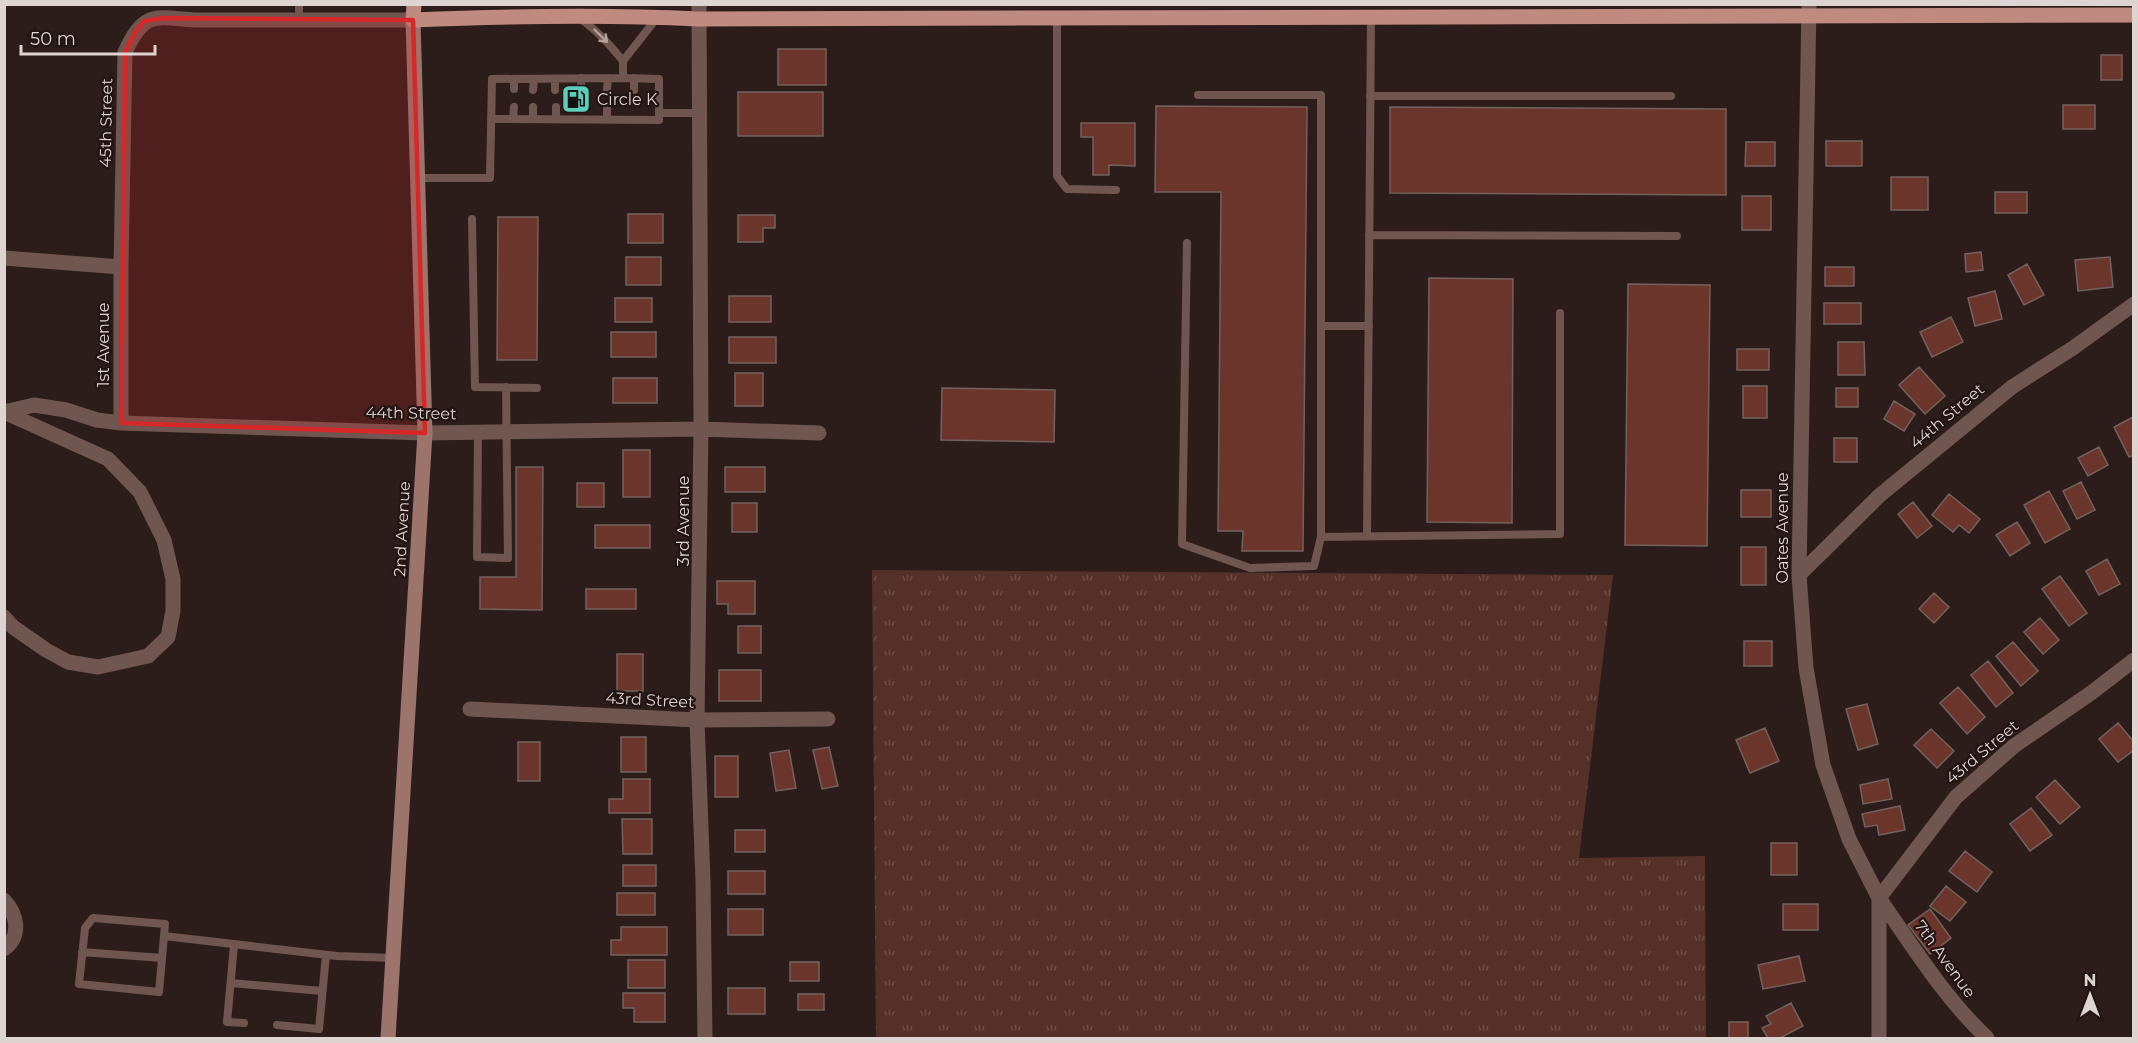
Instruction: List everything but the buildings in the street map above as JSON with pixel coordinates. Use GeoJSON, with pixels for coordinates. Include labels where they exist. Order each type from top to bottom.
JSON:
{"type":"FeatureCollection","features":[{"type":"Feature","properties":{"kind":"main road"},"geometry":{"type":"LineString","coordinates":[[413,20],[414,4]]}},
{"type":"Feature","properties":{"kind":"main road"},"geometry":{"type":"LineString","coordinates":[[553,4],[575,16]]}},
{"type":"Feature","properties":{"kind":"main road","name":"45th Street"},"geometry":{"type":"LineString","coordinates":[[413,20],[658,16],[698,11],[1057,18],[1371,17],[1809,10],[2053,10],[2133,15]]}},
{"type":"Feature","properties":{"kind":"main road","name":"2nd Avenue"},"geometry":{"type":"LineString","coordinates":[[388,1038],[425,433],[413,20]]}},
{"type":"Feature","properties":{"kind":"street","name":"Oates Avenue"},"geometry":{"type":"LineString","coordinates":[[1809,10],[1799,575],[1806,668],[1823,765],[1849,839],[1879,898],[1879,1038]]}},
{"type":"Feature","properties":{"kind":"street","name":"3rd Avenue"},"geometry":{"type":"LineString","coordinates":[[698,11],[701,429],[697,720],[703,881],[705,1038]]}},
{"type":"Feature","properties":{"kind":"street","name":"45th Street"},"geometry":{"type":"LineString","coordinates":[[121,267],[125,51],[144,21],[164,18],[194,20],[299,12],[346,21],[413,20]]}},
{"type":"Feature","properties":{"kind":"street"},"geometry":{"type":"LineString","coordinates":[[4,258],[121,267]]}},
{"type":"Feature","properties":{"kind":"street","name":"1st Avenue"},"geometry":{"type":"LineString","coordinates":[[121,267],[121,423]]}},
{"type":"Feature","properties":{"kind":"street","name":"44th Street"},"geometry":{"type":"LineString","coordinates":[[1799,575],[1880,495],[2012,387],[2073,348],[2133,304]]}},
{"type":"Feature","properties":{"kind":"street","name":"44th Street"},"geometry":{"type":"LineString","coordinates":[[4,412],[34,405],[66,410],[97,420],[121,423],[425,433],[701,429],[819,433]]}},
{"type":"Feature","properties":{"kind":"street"},"geometry":{"type":"LineString","coordinates":[[4,412],[108,459],[140,492],[164,540],[172,579],[173,611],[168,637],[148,656],[98,667],[68,662],[21,633],[4,617]]}},
{"type":"Feature","properties":{"kind":"street","name":"43rd Street"},"geometry":{"type":"LineString","coordinates":[[1879,898],[1956,797],[2014,746],[2091,693],[2133,660]]}},
{"type":"Feature","properties":{"kind":"street","name":"43rd Street"},"geometry":{"type":"LineString","coordinates":[[470,709],[697,720],[828,719]]}},
{"type":"Feature","properties":{"kind":"street","name":"7th Avenue"},"geometry":{"type":"LineString","coordinates":[[1879,898],[1937,983],[1967,1019],[1987,1038]]}},
{"type":"Feature","properties":{"kind":"street"},"geometry":{"type":"LineString","coordinates":[[4,900],[13,910],[16,926],[12,943],[4,948]]}},
{"type":"Feature","properties":{"kind":"lane"},"geometry":{"type":"LineString","coordinates":[[575,16],[591,26],[623,61]]}},
{"type":"Feature","properties":{"kind":"lane"},"geometry":{"type":"LineString","coordinates":[[623,78],[623,61],[658,16]]}},
{"type":"Feature","properties":{"kind":"lane"},"geometry":{"type":"LineString","coordinates":[[1367,536],[1371,17]]}},
{"type":"Feature","properties":{"kind":"lane"},"geometry":{"type":"LineString","coordinates":[[1057,18],[1057,176],[1067,189],[1116,190]]}},
{"type":"Feature","properties":{"kind":"lane"},"geometry":{"type":"LineString","coordinates":[[581,78],[581,90]]}},
{"type":"Feature","properties":{"kind":"lane"},"geometry":{"type":"LineString","coordinates":[[607,90],[608,78]]}},
{"type":"Feature","properties":{"kind":"lane"},"geometry":{"type":"LineString","coordinates":[[634,78],[634,90]]}},
{"type":"Feature","properties":{"kind":"lane"},"geometry":{"type":"LineString","coordinates":[[514,79],[514,89]]}},
{"type":"Feature","properties":{"kind":"lane"},"geometry":{"type":"LineString","coordinates":[[533,90],[534,79]]}},
{"type":"Feature","properties":{"kind":"lane"},"geometry":{"type":"LineString","coordinates":[[555,79],[555,90]]}},
{"type":"Feature","properties":{"kind":"lane"},"geometry":{"type":"LineString","coordinates":[[417,178],[490,178],[492,80],[659,79],[659,120],[492,119]]}},
{"type":"Feature","properties":{"kind":"lane"},"geometry":{"type":"LineString","coordinates":[[1186,243],[1182,544],[1250,568],[1314,566],[1321,537],[1321,95],[1198,95]]}},
{"type":"Feature","properties":{"kind":"lane"},"geometry":{"type":"LineString","coordinates":[[1370,96],[1671,96]]}},
{"type":"Feature","properties":{"kind":"lane"},"geometry":{"type":"LineString","coordinates":[[533,106],[533,119]]}},
{"type":"Feature","properties":{"kind":"lane"},"geometry":{"type":"LineString","coordinates":[[513,119],[514,107]]}},
{"type":"Feature","properties":{"kind":"lane"},"geometry":{"type":"LineString","coordinates":[[556,107],[556,119]]}},
{"type":"Feature","properties":{"kind":"lane"},"geometry":{"type":"LineString","coordinates":[[581,108],[581,119]]}},
{"type":"Feature","properties":{"kind":"lane"},"geometry":{"type":"LineString","coordinates":[[607,108],[607,119]]}},
{"type":"Feature","properties":{"kind":"lane"},"geometry":{"type":"LineString","coordinates":[[634,109],[634,119]]}},
{"type":"Feature","properties":{"kind":"lane"},"geometry":{"type":"LineString","coordinates":[[659,113],[699,113]]}},
{"type":"Feature","properties":{"kind":"lane"},"geometry":{"type":"LineString","coordinates":[[472,219],[475,387],[537,388]]}},
{"type":"Feature","properties":{"kind":"lane"},"geometry":{"type":"LineString","coordinates":[[1370,235],[1677,236]]}},
{"type":"Feature","properties":{"kind":"lane"},"geometry":{"type":"LineString","coordinates":[[1321,537],[1560,534],[1560,313]]}},
{"type":"Feature","properties":{"kind":"lane"},"geometry":{"type":"LineString","coordinates":[[1321,326],[1369,326]]}},
{"type":"Feature","properties":{"kind":"lane"},"geometry":{"type":"LineString","coordinates":[[478,432],[477,557],[508,558],[506,387]]}},
{"type":"Feature","properties":{"kind":"lane"},"geometry":{"type":"LineString","coordinates":[[93,918],[165,924],[159,992],[79,984],[82,952],[85,928],[93,918]]}},
{"type":"Feature","properties":{"kind":"lane"},"geometry":{"type":"LineString","coordinates":[[165,936],[326,955],[393,958]]}},
{"type":"Feature","properties":{"kind":"lane"},"geometry":{"type":"LineString","coordinates":[[234,945],[227,1022],[244,1023]]}},
{"type":"Feature","properties":{"kind":"lane"},"geometry":{"type":"LineString","coordinates":[[82,952],[162,958]]}},
{"type":"Feature","properties":{"kind":"lane"},"geometry":{"type":"LineString","coordinates":[[277,1025],[319,1029],[326,955]]}},
{"type":"Feature","properties":{"kind":"lane"},"geometry":{"type":"LineString","coordinates":[[231,983],[322,991]]}},
{"type":"Feature","properties":{"kind":"highlighted area"},"geometry":{"type":"Polygon","coordinates":[[[164,18],[413,20],[425,433],[121,423],[125,52],[135,32],[144,21],[164,18]]]}},
{"type":"Feature","properties":{"kind":"green space"},"geometry":{"type":"Polygon","coordinates":[[[872,570],[1613,575],[1579,858],[1705,856],[1706,1038],[876,1038],[872,570]]]}},
{"type":"Feature","properties":{"kind":"place","name":"Circle K"},"geometry":{"type":"Point","coordinates":[576,99]}}]}
